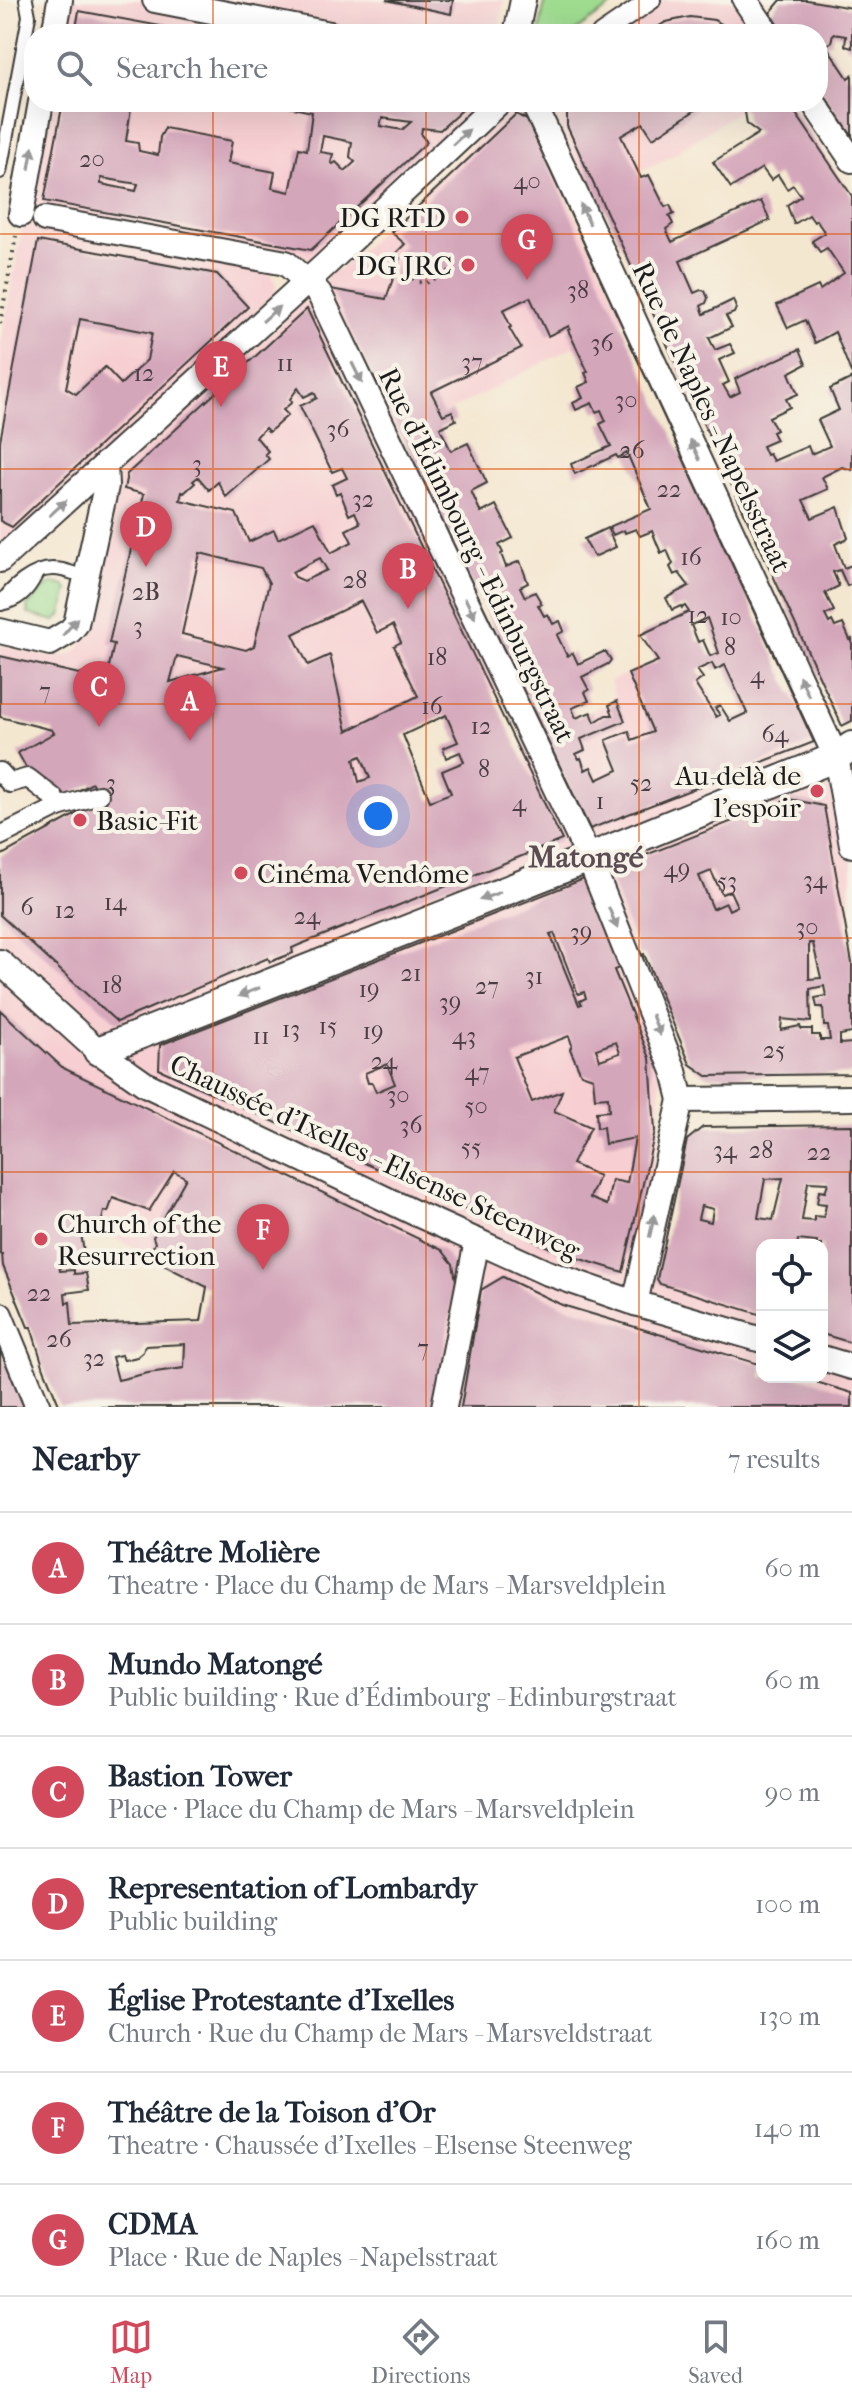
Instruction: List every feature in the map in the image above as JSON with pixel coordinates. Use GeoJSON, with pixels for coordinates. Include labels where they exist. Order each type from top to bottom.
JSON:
{"type":"FeatureCollection","features":[{"type":"Feature","properties":{"kind":"street"},"geometry":{"type":"LineString","coordinates":[[56,24],[60,0]]}},
{"type":"Feature","properties":{"kind":"street"},"geometry":{"type":"LineString","coordinates":[[155,0],[279,24]]}},
{"type":"Feature","properties":{"kind":"street"},"geometry":{"type":"LineString","coordinates":[[518,24],[523,0]]}},
{"type":"Feature","properties":{"kind":"street"},"geometry":{"type":"LineString","coordinates":[[616,24],[651,0]]}},
{"type":"Feature","properties":{"kind":"street"},"geometry":{"type":"LineString","coordinates":[[745,0],[761,24]]}},
{"type":"Feature","properties":{"kind":"street"},"geometry":{"type":"LineString","coordinates":[[21,214],[39,112]]}},
{"type":"Feature","properties":{"kind":"street"},"geometry":{"type":"LineString","coordinates":[[0,560],[488,112]]}},
{"type":"Feature","properties":{"kind":"street","name":"Rue de Naples - Napelsstraat"},"geometry":{"type":"LineString","coordinates":[[538,112],[845,768],[852,845]]}},
{"type":"Feature","properties":{"kind":"street"},"geometry":{"type":"LineString","coordinates":[[820,112],[852,160]]}},
{"type":"Feature","properties":{"kind":"street"},"geometry":{"type":"LineString","coordinates":[[45,219],[286,263],[307,281]]}},
{"type":"Feature","properties":{"kind":"street","name":"Rue d'Édimbourg - Edinburgstraat"},"geometry":{"type":"LineString","coordinates":[[307,281],[319,293],[589,858],[674,1071],[681,1100]]}},
{"type":"Feature","properties":{"kind":"street"},"geometry":{"type":"LineString","coordinates":[[0,631],[50,643],[76,624],[106,486],[105,464]]}},
{"type":"Feature","properties":{"kind":"street"},"geometry":{"type":"LineString","coordinates":[[98,1051],[428,928],[589,858],[845,768]]}},
{"type":"Feature","properties":{"kind":"street"},"geometry":{"type":"LineString","coordinates":[[3,784],[28,778],[56,802]]}},
{"type":"Feature","properties":{"kind":"street"},"geometry":{"type":"LineString","coordinates":[[0,829],[56,802],[99,795]]}},
{"type":"Feature","properties":{"kind":"street","name":"Chaussée d'Ixelles - Elsense Steenweg"},"geometry":{"type":"LineString","coordinates":[[0,962],[98,1051],[145,1084],[545,1272],[635,1303],[756,1338]]}},
{"type":"Feature","properties":{"kind":"street"},"geometry":{"type":"LineString","coordinates":[[635,1303],[681,1100],[852,1098]]}},
{"type":"Feature","properties":{"kind":"street"},"geometry":{"type":"LineString","coordinates":[[444,1407],[477,1241]]}},
{"type":"Feature","properties":{"kind":"street"},"geometry":{"type":"LineString","coordinates":[[0,1315],[38,1407]]}},
{"type":"Feature","properties":{"kind":"street"},"geometry":{"type":"LineString","coordinates":[[828,1360],[852,1367]]}},
{"type":"Feature","properties":{"kind":"lane"},"geometry":{"type":"LineString","coordinates":[[26,0],[28,24]]}},
{"type":"Feature","properties":{"kind":"lane"},"geometry":{"type":"LineString","coordinates":[[0,172],[24,43]]}},
{"type":"Feature","properties":{"kind":"lane"},"geometry":{"type":"LineString","coordinates":[[1,604],[7,593],[23,580],[50,568],[73,573]]}},
{"type":"Feature","properties":{"kind":"path"},"geometry":{"type":"LineString","coordinates":[[0,324],[21,214]]}},
{"type":"Feature","properties":{"kind":"path"},"geometry":{"type":"LineString","coordinates":[[371,260],[424,284],[450,271]]}},
{"type":"Feature","properties":{"kind":"shaded area"},"geometry":{"type":"Polygon","coordinates":[[[65,0],[504,0],[500,24],[61,24],[65,0]]]}},
{"type":"Feature","properties":{"kind":"shaded area"},"geometry":{"type":"Polygon","coordinates":[[[663,0],[735,0],[745,14],[743,20],[746,24],[628,24],[663,0]]]}},
{"type":"Feature","properties":{"kind":"shaded area"},"geometry":{"type":"Polygon","coordinates":[[[44,112],[471,112],[318,255],[310,258],[270,250],[265,273],[275,282],[276,288],[271,298],[0,549],[0,348],[23,224],[36,226],[47,210],[26,206],[44,112]]]}},
{"type":"Feature","properties":{"kind":"shaded area"},"geometry":{"type":"Polygon","coordinates":[[[525,112],[626,320],[385,444],[501,688],[403,736],[430,801],[527,767],[523,739],[616,701],[610,681],[658,661],[671,681],[697,670],[730,721],[797,690],[824,755],[852,749],[852,881],[849,883],[847,936],[809,943],[810,932],[627,923],[660,1065],[659,1130],[644,1227],[663,1252],[704,1262],[711,1222],[733,1226],[758,1218],[780,1221],[798,1239],[756,1239],[756,1383],[828,1383],[828,1243],[846,1245],[852,1261],[852,1407],[336,1407],[201,1321],[207,1287],[100,1230],[0,1198],[0,856],[102,800],[64,733],[0,717],[0,645],[51,657],[68,655],[79,649],[112,518],[108,514],[123,464],[133,461],[285,321],[285,314],[301,303],[311,303],[326,288],[327,275],[331,270],[338,271],[498,122],[499,114],[525,112]]]}},
{"type":"Feature","properties":{"kind":"shaded area"},"geometry":{"type":"Polygon","coordinates":[[[545,112],[736,112],[668,158],[590,195],[559,127],[551,126],[545,112]]]}},
{"type":"Feature","properties":{"kind":"green space"},"geometry":{"type":"Polygon","coordinates":[[[545,0],[620,0],[585,24],[541,24],[545,0]]]}},
{"type":"Feature","properties":{"kind":"green space"},"geometry":{"type":"Polygon","coordinates":[[[54,583],[68,590],[61,616],[55,621],[28,614],[27,606],[54,583]]]}},
{"type":"Feature","properties":{"kind":"building"},"geometry":{"type":"Polygon","coordinates":[[[386,0],[453,0],[451,14],[386,0]]]}},
{"type":"Feature","properties":{"kind":"building"},"geometry":{"type":"Polygon","coordinates":[[[781,0],[807,0],[852,8],[852,48],[845,46],[846,36],[833,34],[828,44],[828,24],[777,24],[770,13],[781,0]]]}},
{"type":"Feature","properties":{"kind":"building"},"geometry":{"type":"Polygon","coordinates":[[[79,11],[150,24],[77,24],[79,11]]]}},
{"type":"Feature","properties":{"kind":"building"},"geometry":{"type":"Polygon","coordinates":[[[690,17],[721,24],[663,24],[690,17]]]}},
{"type":"Feature","properties":{"kind":"building"},"geometry":{"type":"Polygon","coordinates":[[[828,48],[848,78],[852,75],[852,136],[828,101],[828,48]]]}},
{"type":"Feature","properties":{"kind":"building"},"geometry":{"type":"Polygon","coordinates":[[[61,112],[130,112],[126,141],[138,143],[139,151],[158,155],[160,137],[165,128],[232,141],[228,163],[275,172],[272,188],[290,192],[299,148],[307,150],[312,112],[460,112],[440,130],[422,128],[421,135],[427,142],[311,250],[44,201],[61,112]],[[382,118],[380,126],[402,130],[411,122],[382,118]],[[323,136],[320,152],[333,154],[331,163],[336,162],[345,171],[355,162],[350,157],[352,142],[323,136]],[[101,178],[101,184],[136,191],[138,184],[101,178]]]}},
{"type":"Feature","properties":{"kind":"building"},"geometry":{"type":"Polygon","coordinates":[[[567,112],[692,112],[653,138],[643,123],[621,136],[641,178],[649,175],[665,207],[670,205],[674,214],[669,216],[673,224],[666,229],[672,242],[761,201],[770,220],[680,261],[694,293],[705,291],[708,298],[701,306],[704,314],[733,300],[736,308],[734,313],[726,316],[732,327],[709,338],[715,350],[730,344],[735,353],[719,360],[729,382],[723,385],[730,397],[740,392],[735,379],[800,349],[806,364],[789,373],[798,394],[786,399],[790,407],[769,417],[776,430],[772,432],[776,440],[762,446],[766,455],[769,454],[773,461],[808,446],[811,454],[830,446],[818,420],[839,410],[830,389],[852,378],[852,470],[842,467],[822,477],[828,489],[803,500],[812,518],[838,507],[848,538],[835,544],[844,568],[852,565],[852,584],[847,586],[840,570],[833,572],[839,586],[825,593],[834,611],[825,615],[829,623],[832,621],[835,627],[843,624],[852,639],[852,721],[842,726],[567,126],[567,112]]]}},
{"type":"Feature","properties":{"kind":"building"},"geometry":{"type":"Polygon","coordinates":[[[745,112],[795,112],[852,196],[852,375],[835,332],[815,343],[805,320],[788,328],[777,305],[818,286],[820,290],[844,273],[827,248],[820,252],[812,241],[825,233],[816,220],[814,222],[809,215],[794,224],[787,205],[801,196],[793,185],[787,189],[778,175],[771,180],[762,168],[731,188],[713,162],[759,133],[747,124],[745,112]]]}},
{"type":"Feature","properties":{"kind":"building"},"geometry":{"type":"Polygon","coordinates":[[[516,114],[527,120],[814,742],[590,829],[331,289],[386,299],[400,258],[396,253],[405,244],[391,232],[516,114]],[[530,297],[503,310],[521,348],[431,392],[443,415],[452,411],[456,420],[440,428],[451,451],[468,443],[487,483],[471,491],[481,513],[496,505],[513,538],[499,545],[506,567],[520,561],[528,583],[520,587],[525,597],[535,592],[544,616],[548,614],[553,624],[560,621],[564,631],[557,635],[567,656],[573,653],[578,664],[606,652],[611,660],[582,677],[589,690],[585,692],[589,701],[572,708],[576,718],[591,712],[595,722],[606,715],[613,715],[609,705],[617,701],[625,721],[581,739],[585,750],[576,754],[585,770],[591,767],[597,780],[618,770],[606,740],[629,731],[632,740],[653,732],[628,674],[658,661],[640,635],[689,612],[685,606],[672,610],[666,598],[689,586],[679,573],[674,575],[667,550],[661,553],[652,531],[640,536],[636,529],[625,533],[624,530],[613,535],[609,527],[651,509],[627,453],[575,474],[571,464],[611,446],[600,424],[606,421],[601,410],[596,412],[592,403],[576,410],[573,403],[583,398],[578,387],[589,382],[585,373],[588,372],[568,330],[569,326],[548,336],[530,297]],[[707,618],[691,625],[698,642],[703,640],[710,656],[719,653],[707,618]],[[712,663],[697,670],[703,678],[695,684],[716,717],[720,715],[715,708],[720,705],[730,721],[747,713],[725,665],[715,670],[712,663]]]}},
{"type":"Feature","properties":{"kind":"building"},"geometry":{"type":"Polygon","coordinates":[[[38,241],[217,274],[248,307],[12,527],[0,521],[0,441],[38,241]],[[80,319],[66,388],[76,394],[105,367],[121,384],[147,360],[152,333],[80,319]]]}},
{"type":"Feature","properties":{"kind":"building"},"geometry":{"type":"Polygon","coordinates":[[[307,309],[562,840],[299,945],[292,948],[293,953],[270,962],[268,958],[117,1022],[0,915],[0,856],[102,800],[92,783],[48,807],[18,753],[54,733],[0,717],[0,656],[106,680],[114,644],[109,643],[144,494],[124,489],[127,474],[307,309]],[[298,388],[290,399],[292,402],[283,410],[288,415],[269,432],[265,428],[256,437],[268,451],[265,454],[269,459],[226,497],[218,482],[209,490],[198,477],[182,492],[180,500],[236,513],[249,542],[274,530],[278,539],[315,521],[331,553],[352,542],[346,530],[360,523],[355,512],[349,515],[340,492],[336,494],[332,485],[347,478],[342,468],[332,472],[300,406],[317,398],[314,392],[304,397],[298,388]],[[200,553],[182,634],[246,650],[254,646],[269,583],[261,568],[200,553]],[[320,558],[292,572],[304,581],[327,570],[320,558]],[[361,601],[293,634],[308,665],[330,655],[347,731],[418,696],[394,646],[401,642],[393,625],[377,633],[361,601]],[[177,656],[170,682],[223,667],[177,656]],[[446,715],[403,735],[430,801],[451,793],[442,771],[464,762],[460,752],[446,758],[443,748],[458,742],[446,715]],[[361,756],[354,759],[359,782],[370,778],[361,756]]]}},
{"type":"Feature","properties":{"kind":"building"},"geometry":{"type":"Polygon","coordinates":[[[607,528],[616,547],[594,557],[584,539],[607,528]]]}},
{"type":"Feature","properties":{"kind":"building"},"geometry":{"type":"Polygon","coordinates":[[[789,799],[824,806],[852,963],[852,1033],[840,1035],[840,1044],[852,1043],[852,1074],[707,1076],[690,1064],[644,954],[639,956],[609,874],[610,869],[789,799]],[[711,871],[699,876],[713,909],[726,903],[729,910],[737,906],[730,891],[722,894],[711,871]],[[809,943],[809,979],[821,978],[813,943],[809,943]],[[824,986],[810,989],[811,1022],[782,1019],[781,1030],[800,1026],[801,1029],[812,1029],[812,1035],[820,1035],[820,1040],[830,1040],[828,1026],[824,1026],[823,1007],[817,1007],[815,998],[826,996],[824,986]]]}},
{"type":"Feature","properties":{"kind":"building"},"geometry":{"type":"Polygon","coordinates":[[[584,879],[619,968],[614,970],[650,1058],[655,1131],[623,1272],[564,1254],[159,1069],[160,1045],[584,879]],[[554,933],[550,934],[579,1005],[582,1004],[580,1001],[586,998],[584,992],[578,994],[554,933]],[[569,1036],[514,1057],[532,1102],[562,1091],[554,1111],[591,1127],[572,1164],[599,1176],[590,1198],[607,1205],[612,1180],[627,1183],[635,1138],[605,1144],[603,1127],[597,1128],[596,1112],[609,1111],[608,1097],[595,1098],[593,1078],[581,1074],[570,1049],[569,1036]],[[616,1042],[596,1049],[600,1060],[620,1053],[616,1042]],[[387,1064],[365,1073],[368,1083],[372,1083],[376,1092],[395,1084],[387,1064]]]}},
{"type":"Feature","properties":{"kind":"building"},"geometry":{"type":"Polygon","coordinates":[[[0,1010],[63,1068],[442,1250],[453,1264],[456,1281],[434,1407],[60,1407],[0,1254],[0,1010]],[[174,1171],[149,1211],[113,1198],[108,1212],[104,1211],[100,1230],[80,1225],[85,1261],[59,1263],[60,1271],[86,1273],[89,1290],[65,1293],[66,1303],[70,1302],[72,1325],[201,1321],[207,1287],[148,1257],[155,1243],[153,1237],[186,1178],[174,1171]],[[185,1344],[145,1346],[137,1357],[124,1360],[121,1355],[112,1357],[118,1380],[184,1368],[185,1344]]]}},
{"type":"Feature","properties":{"kind":"building"},"geometry":{"type":"Polygon","coordinates":[[[852,1125],[852,1343],[828,1336],[828,1239],[756,1239],[756,1313],[660,1284],[657,1279],[687,1140],[703,1127],[852,1125]],[[783,1178],[765,1179],[758,1218],[773,1220],[783,1178]],[[808,1182],[802,1220],[814,1221],[814,1216],[824,1217],[826,1204],[817,1203],[819,1191],[825,1192],[828,1183],[808,1182]],[[701,1206],[698,1219],[711,1222],[713,1209],[701,1206]]]}},
{"type":"Feature","properties":{"kind":"building"},"geometry":{"type":"Polygon","coordinates":[[[503,1277],[562,1305],[756,1363],[756,1383],[820,1383],[852,1393],[852,1407],[461,1407],[481,1290],[503,1277]]]}},
{"type":"Feature","properties":{"kind":"building"},"geometry":{"type":"Polygon","coordinates":[[[0,1349],[24,1407],[0,1407],[0,1349]]]}},
{"type":"Feature","properties":{"kind":"place","name":"DG RTD"},"geometry":{"type":"Point","coordinates":[462,217]}},
{"type":"Feature","properties":{"kind":"place","name":"DG JRC"},"geometry":{"type":"Point","coordinates":[468,265]}},
{"type":"Feature","properties":{"kind":"place","name":"CDMA"},"geometry":{"type":"Point","coordinates":[527,280]}},
{"type":"Feature","properties":{"kind":"place","name":"Église Protestante d’Ixelles"},"geometry":{"type":"Point","coordinates":[221,407]}},
{"type":"Feature","properties":{"kind":"place","name":"Representation of Lombardy"},"geometry":{"type":"Point","coordinates":[146,567]}},
{"type":"Feature","properties":{"kind":"place","name":"Mundo Matongé"},"geometry":{"type":"Point","coordinates":[408,609]}},
{"type":"Feature","properties":{"kind":"place","name":"Bastion Tower"},"geometry":{"type":"Point","coordinates":[99,727]}},
{"type":"Feature","properties":{"kind":"place","name":"Théâtre Molière"},"geometry":{"type":"Point","coordinates":[190,741]}},
{"type":"Feature","properties":{"kind":"place","name":"Au-delà de l'espoir"},"geometry":{"type":"Point","coordinates":[817,791]}},
{"type":"Feature","properties":{"kind":"place","name":"Basic-Fit"},"geometry":{"type":"Point","coordinates":[80,820]}},
{"type":"Feature","properties":{"kind":"place","name":"Cinéma Vendôme"},"geometry":{"type":"Point","coordinates":[241,873]}},
{"type":"Feature","properties":{"kind":"place","name":"Church of the Resurrection"},"geometry":{"type":"Point","coordinates":[41,1239]}},
{"type":"Feature","properties":{"kind":"place","name":"Théâtre de la Toison d’Or"},"geometry":{"type":"Point","coordinates":[263,1270]}},
{"type":"Feature","properties":{"kind":"district","name":"Matongé"},"geometry":{"type":"Point","coordinates":[586,857]}}]}
